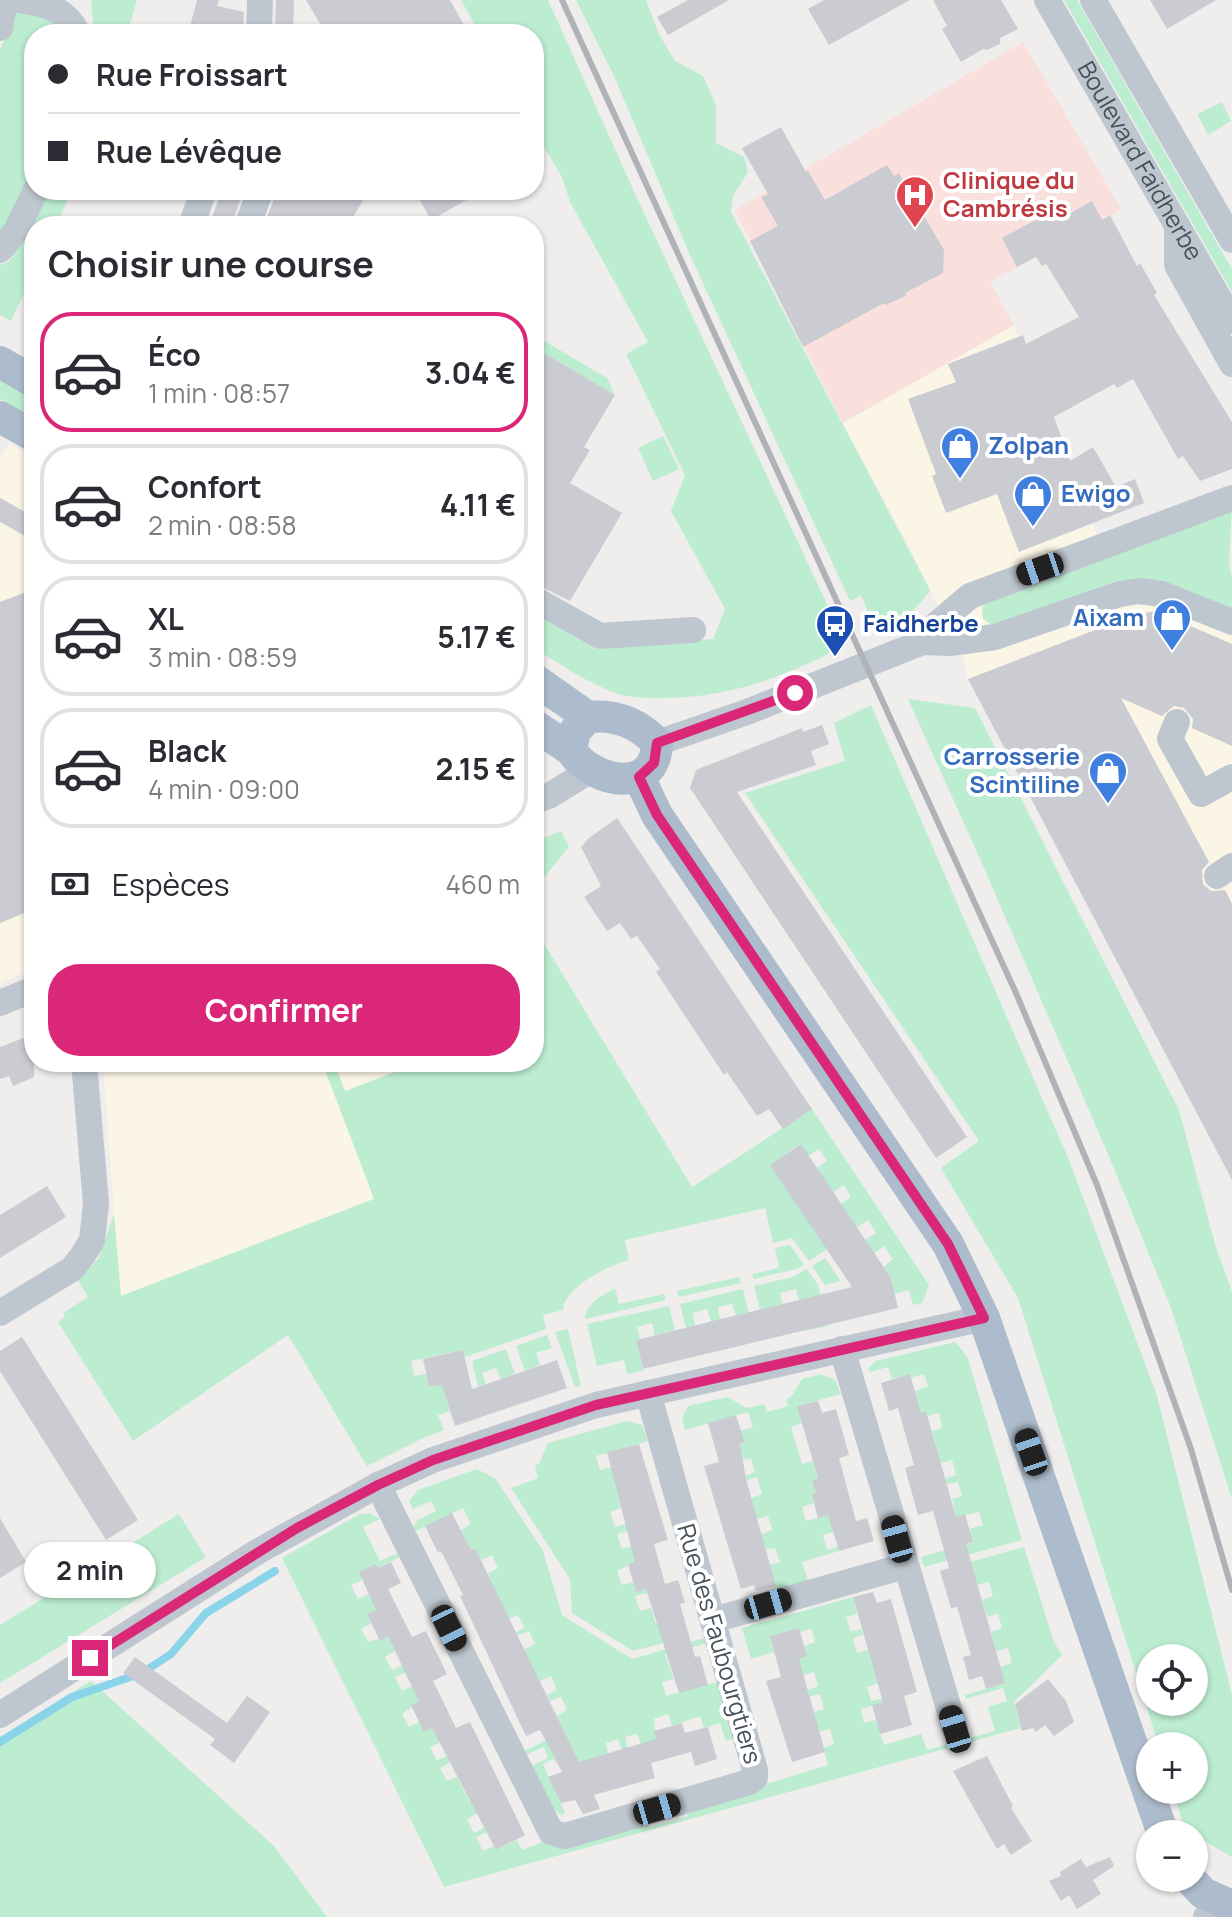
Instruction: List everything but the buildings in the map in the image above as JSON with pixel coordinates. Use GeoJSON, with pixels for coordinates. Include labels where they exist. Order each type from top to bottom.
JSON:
{"type":"FeatureCollection","features":[{"type":"Feature","properties":{"kind":"main road"},"geometry":{"type":"LineString","coordinates":[[0,362],[24,376]]}},
{"type":"Feature","properties":{"kind":"main road"},"geometry":{"type":"LineString","coordinates":[[544,686],[588,717],[608,717],[639,726],[657,743],[654,763],[639,777],[624,780],[581,760],[544,732]]}},
{"type":"Feature","properties":{"kind":"main road"},"geometry":{"type":"LineString","coordinates":[[581,760],[575,731],[588,717]]}},
{"type":"Feature","properties":{"kind":"main road"},"geometry":{"type":"LineString","coordinates":[[639,777],[657,815],[948,1244],[984,1318],[1158,1820]]}},
{"type":"Feature","properties":{"kind":"main road"},"geometry":{"type":"LineString","coordinates":[[1202,1892],[1218,1908]]}},
{"type":"Feature","properties":{"kind":"street"},"geometry":{"type":"LineString","coordinates":[[0,28],[5,0]]}},
{"type":"Feature","properties":{"kind":"street"},"geometry":{"type":"LineString","coordinates":[[18,0],[58,9],[73,24]]}},
{"type":"Feature","properties":{"kind":"street"},"geometry":{"type":"LineString","coordinates":[[259,24],[260,0]]}},
{"type":"Feature","properties":{"kind":"street","name":"Boulevard Faidherbe"},"geometry":{"type":"LineString","coordinates":[[1047,0],[1232,321]]}},
{"type":"Feature","properties":{"kind":"street","name":"Boulevard Faidherbe"},"geometry":{"type":"LineString","coordinates":[[1093,0],[1232,240]]}},
{"type":"Feature","properties":{"kind":"street"},"geometry":{"type":"LineString","coordinates":[[0,250],[16,231],[31,200]]}},
{"type":"Feature","properties":{"kind":"street"},"geometry":{"type":"LineString","coordinates":[[1177,225],[1177,265],[1232,364]]}},
{"type":"Feature","properties":{"kind":"street"},"geometry":{"type":"LineString","coordinates":[[923,642],[953,610],[981,591],[1232,498]]}},
{"type":"Feature","properties":{"kind":"street"},"geometry":{"type":"LineString","coordinates":[[657,743],[747,712],[923,642],[950,643],[995,637],[1120,594],[1139,591],[1162,594],[1232,622]]}},
{"type":"Feature","properties":{"kind":"street"},"geometry":{"type":"LineString","coordinates":[[544,605],[600,636],[693,630]]}},
{"type":"Feature","properties":{"kind":"street"},"geometry":{"type":"LineString","coordinates":[[1177,722],[1170,739],[1201,794],[1232,777]]}},
{"type":"Feature","properties":{"kind":"street"},"geometry":{"type":"LineString","coordinates":[[544,798],[581,760]]}},
{"type":"Feature","properties":{"kind":"street"},"geometry":{"type":"LineString","coordinates":[[0,1003],[24,993]]}},
{"type":"Feature","properties":{"kind":"street"},"geometry":{"type":"LineString","coordinates":[[0,1313],[72,1269],[92,1240],[96,1204],[85,1072]]}},
{"type":"Feature","properties":{"kind":"street"},"geometry":{"type":"LineString","coordinates":[[0,1715],[257,1552],[378,1485],[442,1457],[596,1405],[984,1318]]}},
{"type":"Feature","properties":{"kind":"street"},"geometry":{"type":"LineString","coordinates":[[842,1349],[955,1729]]}},
{"type":"Feature","properties":{"kind":"street","name":"Rue des Faubourgtiers"},"geometry":{"type":"LineString","coordinates":[[378,1485],[548,1829],[565,1836],[749,1782],[755,1778],[755,1770],[648,1393]]}},
{"type":"Feature","properties":{"kind":"street"},"geometry":{"type":"LineString","coordinates":[[713,1620],[905,1566]]}},
{"type":"Feature","properties":{"kind":"shaded area","name":"Clinique du Cambrésis"},"geometry":{"type":"Polygon","coordinates":[[[1023,42],[1121,209],[990,282],[1014,325],[843,423],[735,210],[1023,42]]]}},
{"type":"Feature","properties":{"kind":"shaded area"},"geometry":{"type":"Polygon","coordinates":[[[1014,325],[1018,336],[1023,335],[1122,604],[1157,604],[1232,636],[1232,1180],[968,679],[963,657],[843,423],[1014,325]]]}},
{"type":"Feature","properties":{"kind":"shaded area"},"geometry":{"type":"Polygon","coordinates":[[[10,444],[24,452],[24,973],[0,983],[0,459],[10,444]]]}},
{"type":"Feature","properties":{"kind":"shaded area"},"geometry":{"type":"Polygon","coordinates":[[[104,1072],[473,1072],[375,1198],[120,1296],[104,1072]]]}},
{"type":"Feature","properties":{"kind":"green space"},"geometry":{"type":"Polygon","coordinates":[[[91,0],[137,0],[130,24],[93,24],[91,0]]]}},
{"type":"Feature","properties":{"kind":"green space"},"geometry":{"type":"Polygon","coordinates":[[[461,0],[548,0],[846,645],[758,683],[713,694],[664,698],[615,693],[544,654],[544,620],[597,649],[611,648],[611,645],[713,639],[725,609],[671,511],[685,475],[626,354],[648,342],[570,202],[562,177],[544,147],[544,24],[474,24],[461,0]]]}},
{"type":"Feature","properties":{"kind":"green space"},"geometry":{"type":"Polygon","coordinates":[[[576,0],[646,0],[659,34],[675,61],[703,76],[716,105],[716,143],[744,157],[748,172],[733,196],[731,212],[930,590],[907,616],[877,634],[861,595],[850,601],[689,253],[614,76],[576,0]]]}},
{"type":"Feature","properties":{"kind":"green space"},"geometry":{"type":"Polygon","coordinates":[[[1064,0],[1077,0],[1232,269],[1232,292],[1064,0]]]}},
{"type":"Feature","properties":{"kind":"green space"},"geometry":{"type":"Polygon","coordinates":[[[23,8],[38,9],[56,24],[24,24],[24,194],[0,239],[0,50],[15,14],[23,8]]]}},
{"type":"Feature","properties":{"kind":"green space"},"geometry":{"type":"Polygon","coordinates":[[[1222,102],[1231,121],[1208,135],[1197,114],[1222,102]]]}},
{"type":"Feature","properties":{"kind":"green space"},"geometry":{"type":"Polygon","coordinates":[[[39,200],[68,200],[60,216],[32,216],[39,200]]]}},
{"type":"Feature","properties":{"kind":"green space"},"geometry":{"type":"Polygon","coordinates":[[[24,232],[24,293],[11,321],[0,315],[0,265],[10,261],[24,232]]]}},
{"type":"Feature","properties":{"kind":"green space"},"geometry":{"type":"Polygon","coordinates":[[[544,341],[607,378],[615,395],[544,353],[544,341]]]}},
{"type":"Feature","properties":{"kind":"green space"},"geometry":{"type":"Polygon","coordinates":[[[0,379],[24,392],[24,413],[0,399],[0,379]]]}},
{"type":"Feature","properties":{"kind":"green space"},"geometry":{"type":"Polygon","coordinates":[[[663,436],[679,469],[653,481],[638,448],[663,436]]]}},
{"type":"Feature","properties":{"kind":"green space"},"geometry":{"type":"Polygon","coordinates":[[[1232,510],[1229,562],[1232,610],[1163,583],[993,626],[983,619],[982,608],[986,601],[1232,510]]]}},
{"type":"Feature","properties":{"kind":"green space"},"geometry":{"type":"Polygon","coordinates":[[[908,699],[975,708],[1179,1110],[1215,1244],[1232,1292],[1232,1499],[1171,1308],[1108,1154],[908,699]]]}},
{"type":"Feature","properties":{"kind":"green space"},"geometry":{"type":"Polygon","coordinates":[[[871,705],[1069,1160],[1157,1396],[1232,1695],[1232,1857],[1208,1843],[1208,1820],[1182,1820],[1177,1804],[1208,1804],[1208,1732],[1155,1732],[1150,1716],[1208,1716],[1208,1644],[1136,1644],[1136,1673],[1018,1298],[941,1168],[979,1141],[745,793],[845,761],[834,723],[871,705]]]}},
{"type":"Feature","properties":{"kind":"green space"},"geometry":{"type":"Polygon","coordinates":[[[561,831],[569,847],[544,877],[544,838],[561,831]]]}},
{"type":"Feature","properties":{"kind":"green space"},"geometry":{"type":"Polygon","coordinates":[[[544,943],[692,1187],[812,1109],[929,1285],[922,1303],[913,1305],[909,1290],[895,1294],[884,1267],[893,1259],[884,1246],[874,1253],[865,1240],[876,1233],[868,1220],[857,1227],[841,1204],[851,1197],[844,1185],[833,1192],[817,1168],[827,1161],[819,1149],[808,1156],[800,1144],[770,1165],[827,1249],[809,1261],[792,1238],[773,1243],[765,1208],[625,1240],[629,1260],[599,1272],[579,1286],[571,1293],[563,1310],[543,1315],[546,1329],[465,1357],[462,1350],[411,1361],[414,1376],[426,1374],[430,1387],[443,1385],[450,1411],[438,1415],[444,1430],[367,1466],[288,1335],[133,1441],[58,1322],[65,1317],[63,1313],[88,1297],[78,1280],[98,1259],[114,1215],[121,1296],[374,1199],[326,1072],[338,1072],[345,1091],[395,1072],[544,1072],[544,943]]]}},
{"type":"Feature","properties":{"kind":"green space"},"geometry":{"type":"Polygon","coordinates":[[[790,1245],[804,1265],[754,1279],[752,1274],[779,1268],[775,1248],[790,1245]]]}},
{"type":"Feature","properties":{"kind":"green space"},"geometry":{"type":"Polygon","coordinates":[[[825,1258],[841,1281],[825,1285],[812,1266],[825,1258]]]}},
{"type":"Feature","properties":{"kind":"green space"},"geometry":{"type":"Polygon","coordinates":[[[807,1269],[818,1285],[828,1326],[806,1331],[796,1289],[780,1293],[783,1305],[760,1310],[754,1286],[793,1277],[807,1269]]]}},
{"type":"Feature","properties":{"kind":"green space"},"geometry":{"type":"Polygon","coordinates":[[[739,1277],[741,1283],[678,1297],[677,1291],[739,1277]]]}},
{"type":"Feature","properties":{"kind":"green space"},"geometry":{"type":"Polygon","coordinates":[[[615,1288],[619,1304],[664,1294],[666,1300],[585,1319],[592,1304],[615,1288]]]}},
{"type":"Feature","properties":{"kind":"green space"},"geometry":{"type":"Polygon","coordinates":[[[743,1289],[749,1313],[736,1316],[732,1304],[718,1307],[720,1320],[711,1322],[707,1309],[693,1313],[695,1326],[686,1328],[680,1304],[743,1289]]]}},
{"type":"Feature","properties":{"kind":"green space"},"geometry":{"type":"Polygon","coordinates":[[[669,1306],[675,1330],[655,1335],[652,1323],[637,1327],[640,1339],[636,1340],[643,1371],[627,1374],[624,1360],[597,1366],[587,1324],[669,1306]]]}},
{"type":"Feature","properties":{"kind":"green space"},"geometry":{"type":"Polygon","coordinates":[[[568,1329],[581,1386],[575,1387],[555,1332],[568,1329]]]}},
{"type":"Feature","properties":{"kind":"green space"},"geometry":{"type":"Polygon","coordinates":[[[547,1335],[552,1348],[536,1353],[540,1365],[525,1371],[516,1346],[547,1335]]]}},
{"type":"Feature","properties":{"kind":"green space"},"geometry":{"type":"Polygon","coordinates":[[[955,1342],[967,1356],[1022,1540],[924,1567],[921,1557],[973,1542],[970,1529],[983,1525],[979,1512],[956,1517],[952,1499],[962,1496],[958,1482],[947,1484],[945,1478],[956,1475],[952,1460],[941,1463],[932,1431],[942,1428],[939,1413],[927,1416],[921,1413],[915,1391],[928,1386],[924,1374],[892,1379],[888,1367],[870,1372],[868,1368],[876,1361],[955,1342]]]}},
{"type":"Feature","properties":{"kind":"green space"},"geometry":{"type":"Polygon","coordinates":[[[506,1349],[515,1374],[501,1379],[496,1368],[482,1373],[486,1384],[478,1387],[472,1361],[506,1349]]]}},
{"type":"Feature","properties":{"kind":"green space"},"geometry":{"type":"Polygon","coordinates":[[[821,1374],[835,1380],[841,1394],[798,1406],[802,1423],[791,1427],[802,1464],[813,1461],[818,1478],[813,1480],[816,1493],[812,1494],[814,1503],[802,1507],[806,1521],[828,1515],[834,1532],[823,1535],[827,1550],[838,1547],[839,1551],[802,1562],[808,1581],[778,1590],[768,1565],[780,1562],[775,1548],[766,1550],[761,1534],[772,1530],[768,1516],[757,1519],[751,1498],[762,1494],[757,1477],[746,1480],[745,1476],[755,1472],[751,1458],[740,1461],[736,1446],[745,1443],[741,1431],[753,1427],[748,1412],[685,1430],[682,1418],[688,1406],[728,1397],[746,1408],[764,1404],[767,1412],[788,1406],[786,1399],[791,1397],[802,1379],[821,1374]]]}},
{"type":"Feature","properties":{"kind":"green space"},"geometry":{"type":"Polygon","coordinates":[[[627,1421],[642,1425],[648,1441],[596,1456],[600,1470],[612,1467],[621,1508],[610,1512],[615,1527],[626,1524],[628,1531],[617,1534],[622,1549],[632,1546],[637,1562],[617,1571],[622,1585],[633,1582],[636,1592],[646,1589],[647,1593],[635,1596],[640,1611],[651,1608],[656,1624],[668,1621],[673,1638],[689,1633],[689,1636],[633,1651],[572,1613],[570,1579],[511,1488],[538,1478],[535,1465],[539,1464],[548,1443],[627,1421]]]}},
{"type":"Feature","properties":{"kind":"green space"},"geometry":{"type":"Polygon","coordinates":[[[477,1469],[496,1479],[543,1551],[562,1615],[632,1659],[705,1638],[707,1643],[665,1655],[674,1679],[662,1682],[666,1696],[718,1682],[734,1739],[726,1741],[720,1723],[704,1728],[700,1716],[672,1726],[668,1714],[654,1719],[657,1741],[641,1744],[637,1734],[625,1737],[628,1748],[622,1750],[618,1739],[606,1743],[608,1754],[592,1780],[566,1759],[555,1762],[554,1759],[543,1764],[565,1813],[560,1815],[551,1806],[531,1766],[548,1758],[544,1747],[526,1755],[524,1751],[564,1732],[557,1716],[567,1710],[561,1697],[550,1701],[547,1695],[557,1690],[551,1676],[540,1681],[536,1678],[523,1650],[535,1644],[529,1631],[516,1636],[514,1633],[525,1628],[518,1615],[508,1619],[488,1584],[492,1582],[488,1573],[498,1568],[492,1555],[481,1560],[475,1548],[457,1556],[465,1539],[461,1530],[471,1524],[463,1508],[416,1531],[413,1526],[436,1511],[431,1501],[413,1509],[409,1501],[418,1490],[477,1469]]]}},
{"type":"Feature","properties":{"kind":"green space"},"geometry":{"type":"Polygon","coordinates":[[[370,1513],[380,1519],[363,1527],[380,1561],[398,1553],[400,1557],[361,1576],[362,1580],[351,1585],[358,1599],[369,1594],[377,1610],[367,1614],[371,1623],[361,1629],[368,1642],[388,1636],[395,1651],[385,1657],[392,1670],[403,1665],[406,1672],[395,1677],[402,1691],[412,1686],[420,1701],[402,1714],[409,1727],[420,1722],[433,1727],[440,1742],[430,1748],[437,1760],[447,1756],[450,1763],[440,1768],[447,1781],[457,1777],[472,1801],[478,1813],[467,1819],[474,1833],[485,1827],[487,1832],[476,1837],[483,1851],[494,1846],[496,1850],[517,1840],[522,1850],[546,1841],[644,1821],[650,1827],[687,1817],[689,1808],[828,1765],[823,1748],[834,1744],[830,1729],[819,1732],[813,1712],[824,1709],[820,1694],[808,1697],[807,1691],[818,1686],[814,1672],[803,1675],[798,1659],[804,1646],[815,1642],[812,1629],[800,1632],[798,1628],[770,1636],[774,1652],[751,1659],[742,1628],[853,1597],[857,1614],[846,1617],[851,1632],[862,1629],[863,1635],[853,1638],[857,1653],[868,1650],[879,1683],[867,1687],[871,1701],[884,1698],[885,1702],[861,1709],[864,1723],[876,1720],[884,1745],[921,1734],[927,1750],[995,1731],[988,1707],[1007,1701],[1003,1688],[966,1699],[965,1695],[1005,1683],[1000,1667],[1012,1663],[1008,1648],[996,1651],[991,1632],[1002,1628],[998,1614],[987,1616],[982,1600],[993,1596],[989,1582],[977,1585],[966,1563],[1024,1547],[1054,1642],[1062,1655],[1014,1702],[1021,1728],[444,1887],[282,1558],[360,1514],[370,1513]]]}},
{"type":"Feature","properties":{"kind":"green space"},"geometry":{"type":"Polygon","coordinates":[[[179,1514],[206,1557],[0,1683],[0,1625],[179,1514]]]}},
{"type":"Feature","properties":{"kind":"green space"},"geometry":{"type":"Polygon","coordinates":[[[91,1681],[274,1846],[327,1917],[0,1917],[0,1737],[91,1681]]]}},
{"type":"Feature","properties":{"kind":"waterway"},"geometry":{"type":"LineString","coordinates":[[0,1742],[72,1697],[142,1673],[171,1654],[206,1613],[275,1571]]}},
{"type":"Feature","properties":{"kind":"railway"},"geometry":{"type":"LineString","coordinates":[[562,0],[1016,993],[1097,1185],[1191,1449],[1232,1590]]}},
{"type":"Feature","properties":{"kind":"place","name":"Clinique du Cambrésis"},"geometry":{"type":"Point","coordinates":[915,229]}},
{"type":"Feature","properties":{"kind":"place","name":"Zolpan"},"geometry":{"type":"Point","coordinates":[960,480]}},
{"type":"Feature","properties":{"kind":"place","name":"Ewigo"},"geometry":{"type":"Point","coordinates":[1033,528]}},
{"type":"Feature","properties":{"kind":"place","name":"Aixam"},"geometry":{"type":"Point","coordinates":[1172,652]}},
{"type":"Feature","properties":{"kind":"place","name":"Faidherbe"},"geometry":{"type":"Point","coordinates":[835,658]}},
{"type":"Feature","properties":{"kind":"place","name":"Carrosserie Scintiline"},"geometry":{"type":"Point","coordinates":[1108,805]}},
{"type":"Feature","properties":{"kind":"route"},"geometry":{"type":"LineString","coordinates":[[90,1658],[297,1528],[433,1460],[596,1405],[984,1318],[948,1244],[657,815],[639,777],[654,763],[657,743],[795,693]]}}]}
